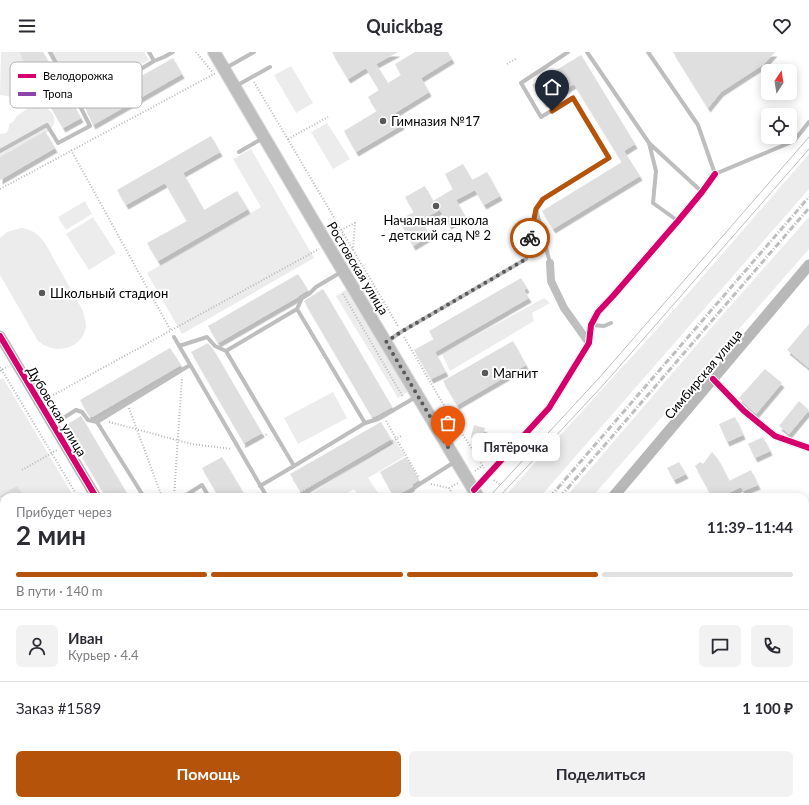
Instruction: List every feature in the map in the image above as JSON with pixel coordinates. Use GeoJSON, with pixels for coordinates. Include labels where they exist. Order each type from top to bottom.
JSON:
{"type":"FeatureCollection","features":[{"type":"Feature","properties":{"kind":"main road","name":"Ростовская улица"},"geometry":{"type":"LineString","coordinates":[[214,52],[219,72],[234,87],[264,137],[327,244],[338,274],[386,342],[475,493]]}},
{"type":"Feature","properties":{"kind":"main road","name":"Симбирская улица"},"geometry":{"type":"LineString","coordinates":[[616,493],[809,266]]}},
{"type":"Feature","properties":{"kind":"main road","name":"Дубовская улица"},"geometry":{"type":"LineString","coordinates":[[0,336],[94,493]]}},
{"type":"Feature","properties":{"kind":"street"},"geometry":{"type":"LineString","coordinates":[[477,493],[488,475],[549,408],[589,343],[591,325],[598,312],[614,296],[678,221],[715,174]]}},
{"type":"Feature","properties":{"kind":"street"},"geometry":{"type":"LineString","coordinates":[[550,264],[551,282],[564,308],[589,343]]}},
{"type":"Feature","properties":{"kind":"street"},"geometry":{"type":"LineString","coordinates":[[713,379],[744,411],[775,436],[809,448]]}},
{"type":"Feature","properties":{"kind":"lane"},"geometry":{"type":"LineString","coordinates":[[50,52],[56,62]]}},
{"type":"Feature","properties":{"kind":"lane"},"geometry":{"type":"LineString","coordinates":[[149,52],[154,61]]}},
{"type":"Feature","properties":{"kind":"lane"},"geometry":{"type":"LineString","coordinates":[[142,68],[173,52]]}},
{"type":"Feature","properties":{"kind":"lane"},"geometry":{"type":"LineString","coordinates":[[219,72],[254,52]]}},
{"type":"Feature","properties":{"kind":"lane"},"geometry":{"type":"LineString","coordinates":[[386,342],[526,259],[536,209],[543,199],[609,158],[573,98],[541,117],[520,83],[568,52]]}},
{"type":"Feature","properties":{"kind":"lane"},"geometry":{"type":"LineString","coordinates":[[587,52],[649,143],[702,192]]}},
{"type":"Feature","properties":{"kind":"lane"},"geometry":{"type":"LineString","coordinates":[[648,52],[698,125],[715,174],[794,141],[809,122]]}},
{"type":"Feature","properties":{"kind":"lane"},"geometry":{"type":"LineString","coordinates":[[234,87],[270,67]]}},
{"type":"Feature","properties":{"kind":"lane"},"geometry":{"type":"LineString","coordinates":[[0,151],[47,125],[58,143],[90,126],[81,108]]}},
{"type":"Feature","properties":{"kind":"lane"},"geometry":{"type":"LineString","coordinates":[[239,152],[264,137]]}},
{"type":"Feature","properties":{"kind":"lane"},"geometry":{"type":"LineString","coordinates":[[649,143],[656,171],[653,203],[678,221]]}},
{"type":"Feature","properties":{"kind":"lane"},"geometry":{"type":"LineString","coordinates":[[536,209],[550,264]]}},
{"type":"Feature","properties":{"kind":"lane"},"geometry":{"type":"LineString","coordinates":[[226,351],[297,309],[302,298],[316,287],[338,274]]}},
{"type":"Feature","properties":{"kind":"lane"},"geometry":{"type":"LineString","coordinates":[[297,309],[365,423]]}},
{"type":"Feature","properties":{"kind":"lane"},"geometry":{"type":"LineString","coordinates":[[591,325],[604,326],[611,323]]}},
{"type":"Feature","properties":{"kind":"lane"},"geometry":{"type":"LineString","coordinates":[[174,337],[264,493]]}},
{"type":"Feature","properties":{"kind":"lane"},"geometry":{"type":"LineString","coordinates":[[179,346],[208,337],[215,346],[226,351],[294,466]]}},
{"type":"Feature","properties":{"kind":"lane"},"geometry":{"type":"LineString","coordinates":[[53,424],[76,410],[82,412],[88,420],[99,421],[190,365]]}},
{"type":"Feature","properties":{"kind":"lane"},"geometry":{"type":"LineString","coordinates":[[260,486],[365,423],[378,419],[418,396]]}},
{"type":"Feature","properties":{"kind":"lane"},"geometry":{"type":"LineString","coordinates":[[99,421],[142,493]]}},
{"type":"Feature","properties":{"kind":"lane"},"geometry":{"type":"LineString","coordinates":[[415,487],[456,460]]}},
{"type":"Feature","properties":{"kind":"lane"},"geometry":{"type":"LineString","coordinates":[[189,493],[202,485],[207,493]]}},
{"type":"Feature","properties":{"kind":"path"},"geometry":{"type":"LineString","coordinates":[[0,189],[219,72],[196,52]]}},
{"type":"Feature","properties":{"kind":"path"},"geometry":{"type":"LineString","coordinates":[[507,64],[517,58]]}},
{"type":"Feature","properties":{"kind":"path"},"geometry":{"type":"LineString","coordinates":[[252,78],[439,397],[488,475],[500,485]]}},
{"type":"Feature","properties":{"kind":"path"},"geometry":{"type":"LineString","coordinates":[[288,139],[328,117]]}},
{"type":"Feature","properties":{"kind":"path"},"geometry":{"type":"LineString","coordinates":[[71,150],[174,337]]}},
{"type":"Feature","properties":{"kind":"path"},"geometry":{"type":"LineString","coordinates":[[342,230],[355,223],[353,250]]}},
{"type":"Feature","properties":{"kind":"path"},"geometry":{"type":"LineString","coordinates":[[40,403],[327,244]]}},
{"type":"Feature","properties":{"kind":"path"},"geometry":{"type":"LineString","coordinates":[[338,274],[406,403]]}},
{"type":"Feature","properties":{"kind":"path"},"geometry":{"type":"LineString","coordinates":[[0,367],[76,493]]}},
{"type":"Feature","properties":{"kind":"path"},"geometry":{"type":"LineString","coordinates":[[174,493],[179,440],[182,370]]}},
{"type":"Feature","properties":{"kind":"path"},"geometry":{"type":"LineString","coordinates":[[128,404],[161,493]]}},
{"type":"Feature","properties":{"kind":"path"},"geometry":{"type":"LineString","coordinates":[[385,420],[422,482],[449,488],[452,493]]}},
{"type":"Feature","properties":{"kind":"path"},"geometry":{"type":"LineString","coordinates":[[99,421],[138,429],[192,444],[240,450],[273,431]]}},
{"type":"Feature","properties":{"kind":"path"},"geometry":{"type":"LineString","coordinates":[[300,493],[401,436]]}},
{"type":"Feature","properties":{"kind":"path"},"geometry":{"type":"LineString","coordinates":[[22,470],[52,453]]}},
{"type":"Feature","properties":{"kind":"shaded area"},"geometry":{"type":"Polygon","coordinates":[[[1,52],[19,52],[25,62],[10,62],[10,97],[0,95],[1,52]]]}},
{"type":"Feature","properties":{"kind":"shaded area"},"geometry":{"type":"Polygon","coordinates":[[[47,52],[144,52],[149,60],[142,64],[142,62],[53,62],[47,52]]]}},
{"type":"Feature","properties":{"kind":"shaded area"},"geometry":{"type":"Polygon","coordinates":[[[291,66],[313,103],[296,113],[274,75],[291,66]]]}},
{"type":"Feature","properties":{"kind":"shaded area"},"geometry":{"type":"Polygon","coordinates":[[[27,109],[48,109],[53,115],[54,119],[52,127],[46,133],[45,131],[0,157],[0,134],[7,132],[9,129],[9,124],[27,109]]]}},
{"type":"Feature","properties":{"kind":"shaded area"},"geometry":{"type":"Polygon","coordinates":[[[327,123],[350,159],[333,169],[311,132],[327,123]]]}},
{"type":"Feature","properties":{"kind":"shaded area"},"geometry":{"type":"Polygon","coordinates":[[[251,149],[314,258],[182,334],[147,273],[261,207],[233,159],[251,149]]]}},
{"type":"Feature","properties":{"kind":"shaded area"},"geometry":{"type":"Polygon","coordinates":[[[809,154],[809,189],[543,493],[508,493],[658,328],[809,154]]]}},
{"type":"Feature","properties":{"kind":"shaded area"},"geometry":{"type":"Polygon","coordinates":[[[85,201],[92,214],[66,230],[58,217],[85,201]]]}},
{"type":"Feature","properties":{"kind":"shaded area"},"geometry":{"type":"Polygon","coordinates":[[[93,217],[116,253],[89,270],[66,234],[93,217]]]}},
{"type":"Feature","properties":{"kind":"shaded area"},"geometry":{"type":"Polygon","coordinates":[[[809,217],[809,249],[596,493],[569,493],[809,217]]]}},
{"type":"Feature","properties":{"kind":"shaded area","name":"Школьный стадион"},"geometry":{"type":"Polygon","coordinates":[[[21,228],[34,232],[45,243],[83,311],[86,324],[84,333],[77,343],[71,346],[59,349],[52,348],[45,346],[38,341],[0,275],[0,238],[7,232],[21,228]]]}},
{"type":"Feature","properties":{"kind":"shaded area"},"geometry":{"type":"Polygon","coordinates":[[[347,289],[409,391],[398,398],[336,296],[347,289]]]}},
{"type":"Feature","properties":{"kind":"shaded area"},"geometry":{"type":"Polygon","coordinates":[[[544,298],[550,303],[532,313],[534,321],[450,371],[442,354],[544,298]]]}},
{"type":"Feature","properties":{"kind":"shaded area"},"geometry":{"type":"Polygon","coordinates":[[[3,378],[72,493],[0,493],[0,380],[3,378]]]}},
{"type":"Feature","properties":{"kind":"shaded area"},"geometry":{"type":"Polygon","coordinates":[[[333,392],[347,418],[298,444],[284,418],[333,392]]]}},
{"type":"Feature","properties":{"kind":"shaded area"},"geometry":{"type":"Polygon","coordinates":[[[395,440],[405,456],[368,478],[378,493],[357,493],[354,489],[347,493],[312,493],[395,440]]]}},
{"type":"Feature","properties":{"kind":"building"},"geometry":{"type":"Polygon","coordinates":[[[19,52],[43,52],[49,62],[25,62],[19,52]]]}},
{"type":"Feature","properties":{"kind":"building","name":"Гимназия №17"},"geometry":{"type":"Polygon","coordinates":[[[332,52],[398,52],[376,64],[388,83],[401,75],[395,64],[415,52],[448,52],[452,59],[421,78],[429,92],[395,113],[402,125],[356,152],[344,131],[377,111],[368,97],[379,90],[366,68],[348,79],[332,52]]]}},
{"type":"Feature","properties":{"kind":"building"},"geometry":{"type":"Polygon","coordinates":[[[673,52],[775,52],[764,64],[761,64],[761,66],[721,92],[708,108],[673,52]]]}},
{"type":"Feature","properties":{"kind":"building"},"geometry":{"type":"Polygon","coordinates":[[[581,55],[635,144],[624,151],[640,176],[553,229],[542,211],[622,162],[574,84],[544,103],[532,85],[581,55]]]}},
{"type":"Feature","properties":{"kind":"building"},"geometry":{"type":"Polygon","coordinates":[[[173,58],[182,74],[142,97],[142,76],[173,58]]]}},
{"type":"Feature","properties":{"kind":"building"},"geometry":{"type":"Polygon","coordinates":[[[51,108],[75,108],[81,118],[63,128],[51,108]]]}},
{"type":"Feature","properties":{"kind":"building"},"geometry":{"type":"Polygon","coordinates":[[[85,108],[123,108],[93,125],[85,108]]]}},
{"type":"Feature","properties":{"kind":"building"},"geometry":{"type":"Polygon","coordinates":[[[45,131],[55,148],[0,180],[0,157],[45,131]]]}},
{"type":"Feature","properties":{"kind":"building"},"geometry":{"type":"Polygon","coordinates":[[[211,136],[220,152],[183,173],[204,210],[237,191],[248,209],[158,261],[147,243],[187,221],[165,183],[126,205],[117,190],[211,136]]]}},
{"type":"Feature","properties":{"kind":"building"},"geometry":{"type":"Polygon","coordinates":[[[463,164],[472,180],[487,172],[500,196],[484,205],[475,190],[456,200],[465,216],[449,225],[440,210],[421,220],[430,236],[413,246],[399,220],[414,212],[405,197],[425,186],[433,201],[453,189],[445,174],[463,164]]]}},
{"type":"Feature","properties":{"kind":"building"},"geometry":{"type":"Polygon","coordinates":[[[298,274],[308,290],[218,343],[208,326],[298,274]]]}},
{"type":"Feature","properties":{"kind":"building"},"geometry":{"type":"Polygon","coordinates":[[[521,278],[527,288],[524,290],[529,298],[435,352],[446,372],[431,379],[414,350],[434,339],[429,331],[521,278]]]}},
{"type":"Feature","properties":{"kind":"building"},"geometry":{"type":"Polygon","coordinates":[[[323,289],[392,407],[376,416],[372,417],[304,301],[323,289]]]}},
{"type":"Feature","properties":{"kind":"building"},"geometry":{"type":"Polygon","coordinates":[[[809,324],[809,368],[787,350],[809,324]]]}},
{"type":"Feature","properties":{"kind":"building","name":"Магнит"},"geometry":{"type":"Polygon","coordinates":[[[513,341],[526,365],[457,405],[443,381],[513,341]]]}},
{"type":"Feature","properties":{"kind":"building"},"geometry":{"type":"Polygon","coordinates":[[[208,343],[213,349],[262,433],[244,443],[191,352],[208,343]]]}},
{"type":"Feature","properties":{"kind":"building"},"geometry":{"type":"Polygon","coordinates":[[[170,348],[181,365],[90,417],[80,400],[170,348]]]}},
{"type":"Feature","properties":{"kind":"building"},"geometry":{"type":"Polygon","coordinates":[[[765,369],[782,383],[756,414],[739,398],[765,369]]]}},
{"type":"Feature","properties":{"kind":"building"},"geometry":{"type":"Polygon","coordinates":[[[799,401],[809,410],[789,434],[779,426],[799,401]]]}},
{"type":"Feature","properties":{"kind":"building"},"geometry":{"type":"Polygon","coordinates":[[[81,416],[127,493],[104,493],[64,426],[81,416]]]}},
{"type":"Feature","properties":{"kind":"building"},"geometry":{"type":"Polygon","coordinates":[[[735,417],[743,435],[727,442],[719,424],[735,417]]]}},
{"type":"Feature","properties":{"kind":"building"},"geometry":{"type":"Polygon","coordinates":[[[381,422],[391,439],[301,492],[290,474],[381,422]]]}},
{"type":"Feature","properties":{"kind":"building"},"geometry":{"type":"Polygon","coordinates":[[[474,425],[485,428],[481,445],[474,443],[471,437],[474,425]]]}},
{"type":"Feature","properties":{"kind":"building"},"geometry":{"type":"Polygon","coordinates":[[[763,437],[770,451],[755,458],[748,444],[763,437]]]}},
{"type":"Feature","properties":{"kind":"building"},"geometry":{"type":"Polygon","coordinates":[[[712,452],[718,459],[729,481],[751,470],[758,485],[743,491],[741,487],[729,493],[710,493],[695,466],[700,462],[703,464],[712,452]]]}},
{"type":"Feature","properties":{"kind":"building"},"geometry":{"type":"Polygon","coordinates":[[[222,457],[244,493],[217,493],[202,468],[222,457]]]}},
{"type":"Feature","properties":{"kind":"building"},"geometry":{"type":"Polygon","coordinates":[[[406,457],[419,480],[413,484],[412,487],[401,493],[392,493],[380,472],[406,457]]]}},
{"type":"Feature","properties":{"kind":"building"},"geometry":{"type":"Polygon","coordinates":[[[679,462],[686,474],[674,480],[667,468],[679,462]]]}},
{"type":"Feature","properties":{"kind":"building"},"geometry":{"type":"Polygon","coordinates":[[[17,486],[21,493],[5,493],[17,486]]]}},
{"type":"Feature","properties":{"kind":"tram line"},"geometry":{"type":"LineString","coordinates":[[493,493],[599,378],[809,137]]}},
{"type":"Feature","properties":{"kind":"tram line"},"geometry":{"type":"LineString","coordinates":[[503,493],[605,383],[809,149]]}},
{"type":"Feature","properties":{"kind":"railway"},"geometry":{"type":"LineString","coordinates":[[553,493],[809,197]]}},
{"type":"Feature","properties":{"kind":"railway"},"geometry":{"type":"LineString","coordinates":[[563,493],[809,208]]}},
{"type":"Feature","properties":{"kind":"cycle path"},"geometry":{"type":"LineString","coordinates":[[474,490],[549,408],[589,343],[591,325],[598,312],[678,221],[715,174]]}},
{"type":"Feature","properties":{"kind":"cycle path"},"geometry":{"type":"LineString","coordinates":[[0,336],[94,493]]}},
{"type":"Feature","properties":{"kind":"cycle path"},"geometry":{"type":"LineString","coordinates":[[713,379],[744,411],[775,436],[809,448]]}},
{"type":"Feature","properties":{"kind":"way so far"},"geometry":{"type":"LineString","coordinates":[[448,447],[386,342],[526,259],[530,238]]}},
{"type":"Feature","properties":{"kind":"place","name":"Гимназия №17"},"geometry":{"type":"Point","coordinates":[383,121]}},
{"type":"Feature","properties":{"kind":"place","name":"Начальная школа - детский сад № 2"},"geometry":{"type":"Point","coordinates":[436,206]}},
{"type":"Feature","properties":{"kind":"place","name":"Школьный стадион"},"geometry":{"type":"Point","coordinates":[42,293]}},
{"type":"Feature","properties":{"kind":"place","name":"Магнит"},"geometry":{"type":"Point","coordinates":[485,373]}},
{"type":"Feature","properties":{"kind":"place","name":"Пятёрочка"},"geometry":{"type":"Point","coordinates":[448,447]}},
{"type":"Feature","properties":{"kind":"route"},"geometry":{"type":"LineString","coordinates":[[530,238],[536,209],[543,199],[609,158],[573,98],[552,111]]}}]}
